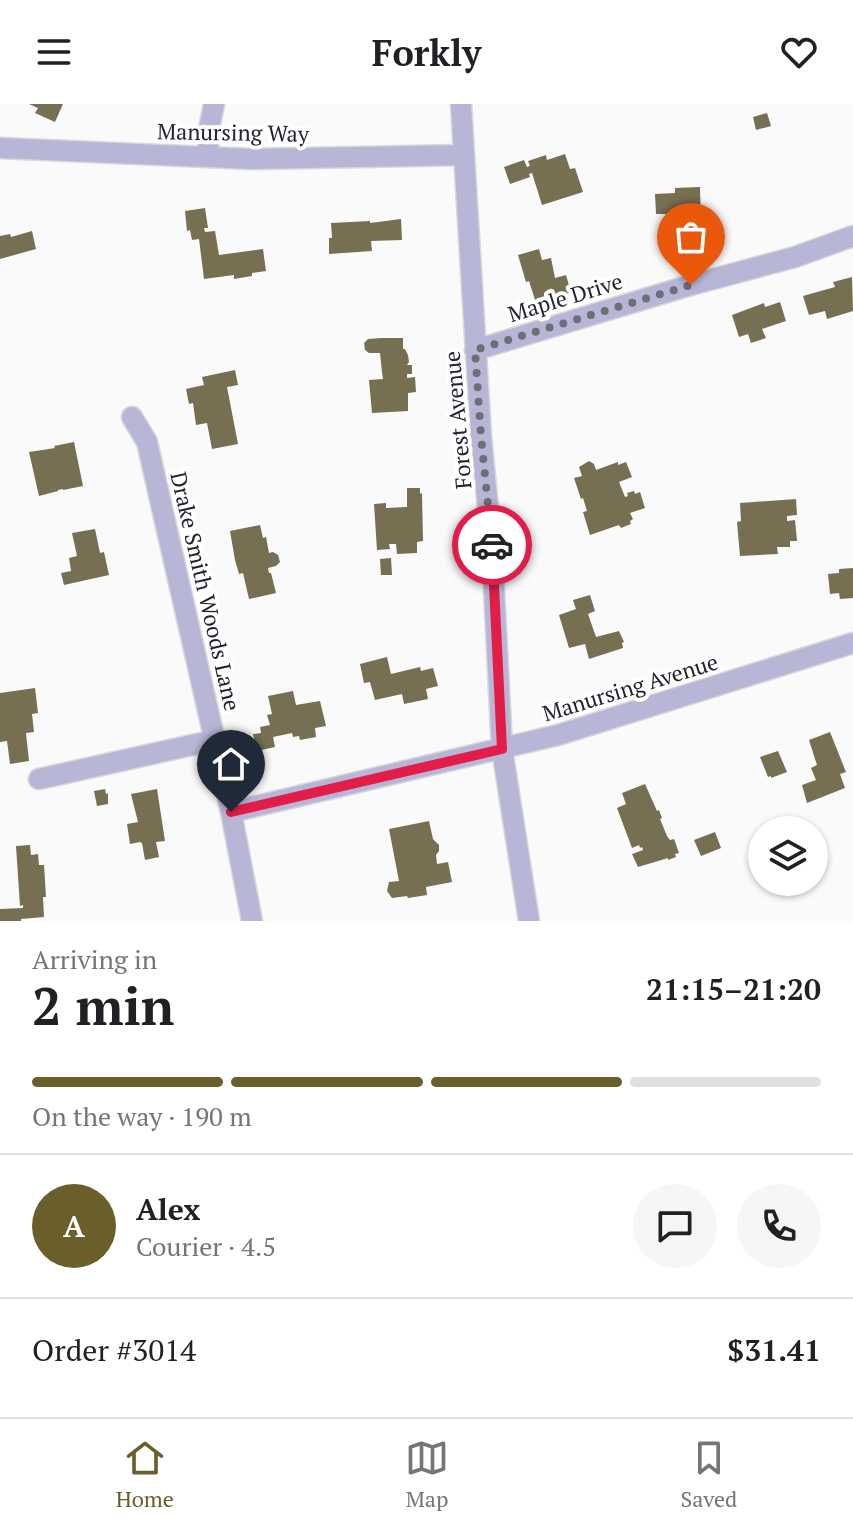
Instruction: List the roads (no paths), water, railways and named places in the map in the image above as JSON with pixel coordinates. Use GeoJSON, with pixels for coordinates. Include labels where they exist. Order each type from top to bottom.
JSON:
{"type":"FeatureCollection","features":[{"type":"Feature","properties":{"kind":"street"},"geometry":{"type":"LineString","coordinates":[[208,157],[214,104]]}},
{"type":"Feature","properties":{"kind":"street","name":"Forest Avenue"},"geometry":{"type":"LineString","coordinates":[[461,104],[475,350],[492,549],[502,749],[529,921]]}},
{"type":"Feature","properties":{"kind":"street","name":"Manursing Way"},"geometry":{"type":"LineString","coordinates":[[0,148],[252,159],[464,155]]}},
{"type":"Feature","properties":{"kind":"street","name":"Maple Drive"},"geometry":{"type":"LineString","coordinates":[[475,350],[795,257],[853,236]]}},
{"type":"Feature","properties":{"kind":"street","name":"Drake Smith Woods Lane"},"geometry":{"type":"LineString","coordinates":[[132,417],[147,442],[231,812],[247,920]]}},
{"type":"Feature","properties":{"kind":"street","name":"Manursing Avenue"},"geometry":{"type":"LineString","coordinates":[[231,812],[558,735],[853,643]]}},
{"type":"Feature","properties":{"kind":"street"},"geometry":{"type":"LineString","coordinates":[[39,779],[215,740]]}}]}
